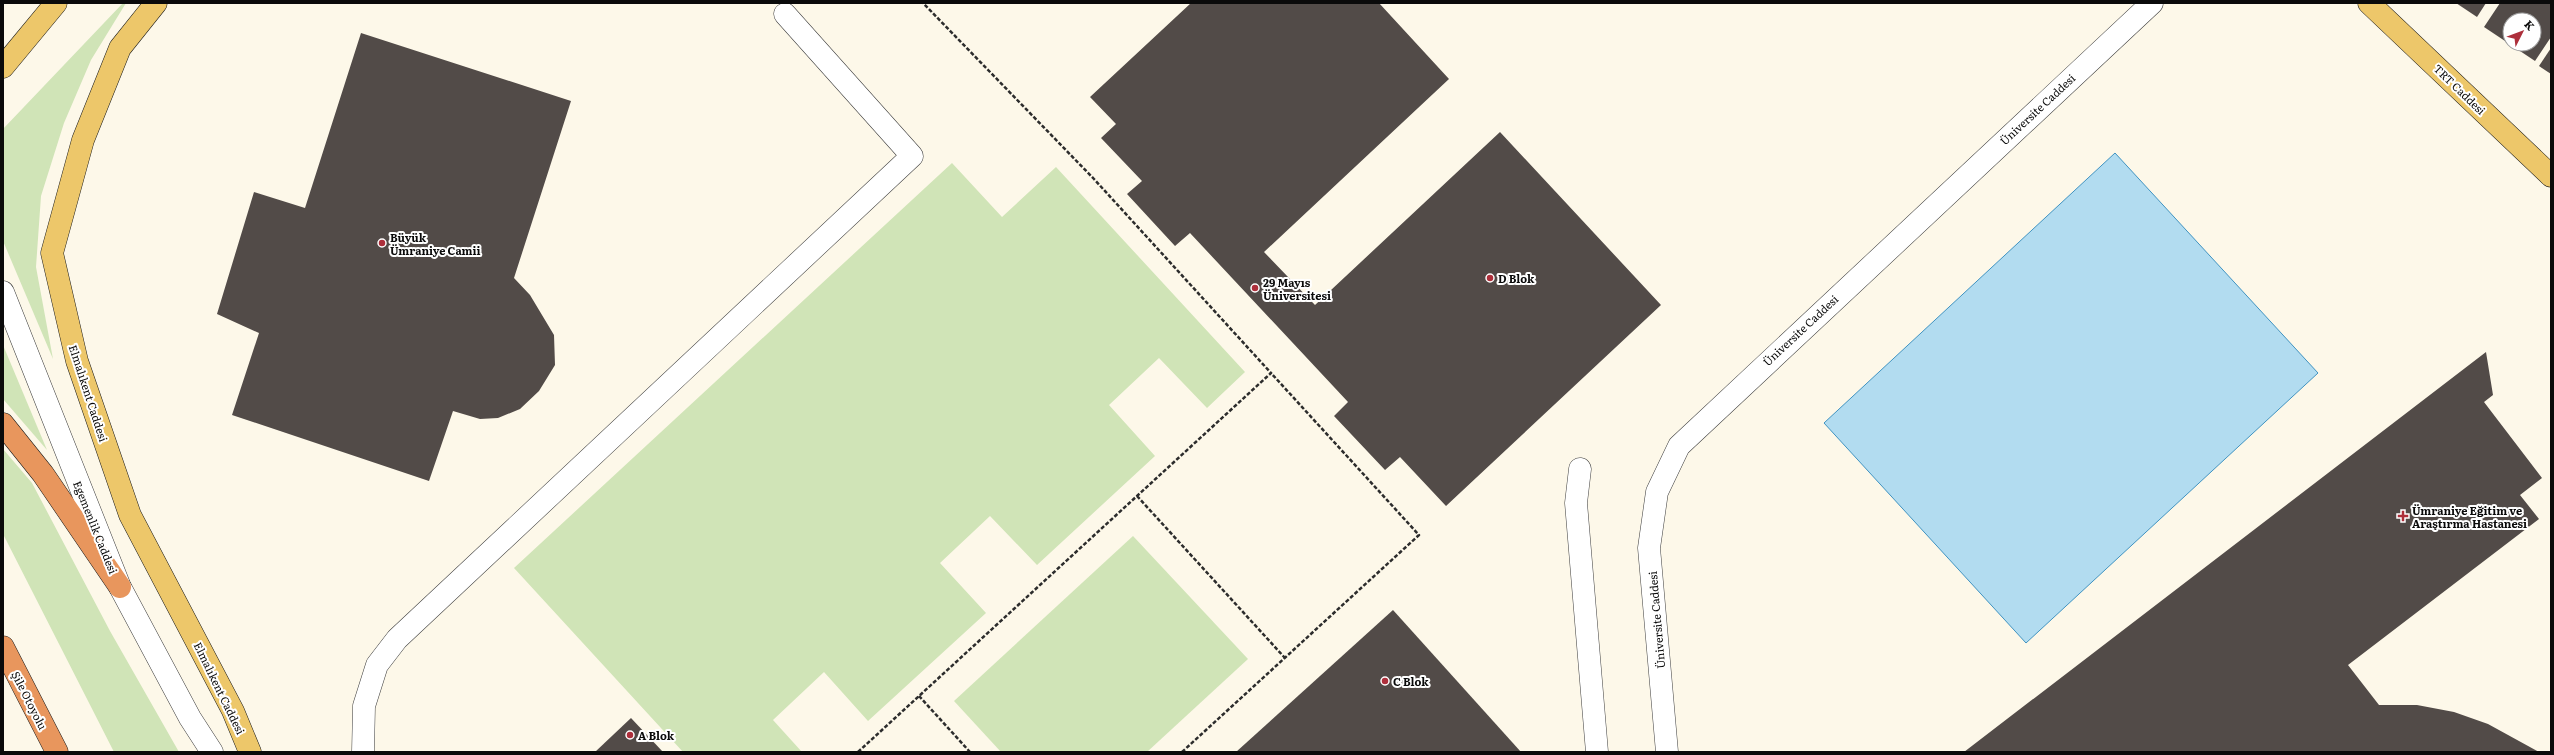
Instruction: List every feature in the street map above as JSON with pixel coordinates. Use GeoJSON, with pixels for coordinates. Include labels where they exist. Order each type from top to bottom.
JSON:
{"type":"FeatureCollection","features":[{"type":"Feature","properties":{"kind":"highway"},"geometry":{"type":"LineString","coordinates":[[3,424],[43,474],[120,587]]}},
{"type":"Feature","properties":{"kind":"highway","name":"Şile Otoyolu"},"geometry":{"type":"LineString","coordinates":[[3,647],[57,752]]}},
{"type":"Feature","properties":{"kind":"main road"},"geometry":{"type":"LineString","coordinates":[[3,67],[56,3]]}},
{"type":"Feature","properties":{"kind":"main road","name":"Elmalıkent Caddesi"},"geometry":{"type":"LineString","coordinates":[[156,3],[120,48],[83,140],[52,253],[77,361],[130,515],[233,711],[250,752]]}},
{"type":"Feature","properties":{"kind":"main road","name":"TRT Caddesi"},"geometry":{"type":"LineString","coordinates":[[2369,3],[2551,176]]}},
{"type":"Feature","properties":{"kind":"street","name":"Üniversite Caddesi"},"geometry":{"type":"LineString","coordinates":[[1667,752],[1649,548],[1657,492],[1679,446],[2152,3]]}},
{"type":"Feature","properties":{"kind":"street"},"geometry":{"type":"LineString","coordinates":[[363,752],[364,706],[377,665],[397,639],[912,156],[785,14]]}},
{"type":"Feature","properties":{"kind":"street","name":"Egemenlik Caddesi"},"geometry":{"type":"LineString","coordinates":[[3,292],[120,587],[190,718],[212,752]]}},
{"type":"Feature","properties":{"kind":"street"},"geometry":{"type":"LineString","coordinates":[[1580,469],[1576,503],[1597,752]]}},
{"type":"Feature","properties":{"kind":"path"},"geometry":{"type":"LineString","coordinates":[[923,3],[1094,179],[1419,535],[1182,752]]}},
{"type":"Feature","properties":{"kind":"path"},"geometry":{"type":"LineString","coordinates":[[858,752],[1271,373]]}},
{"type":"Feature","properties":{"kind":"path"},"geometry":{"type":"LineString","coordinates":[[1137,496],[1285,658]]}},
{"type":"Feature","properties":{"kind":"path"},"geometry":{"type":"LineString","coordinates":[[919,696],[970,752]]}},
{"type":"Feature","properties":{"kind":"green space"},"geometry":{"type":"Polygon","coordinates":[[[123,3],[126,3],[91,60],[64,123],[41,196],[36,267],[53,359],[3,241],[3,129],[123,3]]]}},
{"type":"Feature","properties":{"kind":"green space"},"geometry":{"type":"Polygon","coordinates":[[[952,163],[1002,217],[1056,167],[1245,372],[1207,408],[1159,358],[1109,405],[1155,456],[1037,565],[990,516],[940,563],[986,613],[868,721],[824,672],[773,720],[802,752],[683,752],[514,568],[952,163]]]}},
{"type":"Feature","properties":{"kind":"green space"},"geometry":{"type":"Polygon","coordinates":[[[3,345],[47,450],[3,399],[3,345]]]}},
{"type":"Feature","properties":{"kind":"green space"},"geometry":{"type":"Polygon","coordinates":[[[3,449],[32,483],[110,631],[179,752],[114,752],[3,534],[3,449]]]}},
{"type":"Feature","properties":{"kind":"green space"},"geometry":{"type":"Polygon","coordinates":[[[1133,536],[1248,659],[1147,752],[1001,752],[954,701],[1133,536]]]}},
{"type":"Feature","properties":{"kind":"water"},"geometry":{"type":"Polygon","coordinates":[[[2115,153],[2318,373],[2026,643],[1824,423],[2115,153]]]}},
{"type":"Feature","properties":{"kind":"building","name":"D Blok"},"geometry":{"type":"Polygon","coordinates":[[[1191,3],[1379,3],[1449,79],[1264,252],[1315,305],[1500,132],[1661,305],[1446,506],[1400,457],[1385,470],[1334,416],[1348,402],[1190,233],[1175,246],[1127,194],[1142,181],[1101,138],[1116,124],[1090,97],[1191,3]]]}},
{"type":"Feature","properties":{"kind":"building"},"geometry":{"type":"Polygon","coordinates":[[[2456,3],[2486,3],[2477,17],[2456,3]]]}},
{"type":"Feature","properties":{"kind":"building"},"geometry":{"type":"Polygon","coordinates":[[[2500,3],[2551,3],[2551,37],[2542,50],[2542,12],[2502,12],[2502,39],[2484,27],[2500,3]]]}},
{"type":"Feature","properties":{"kind":"building","name":"Büyük Ümraniye Camii"},"geometry":{"type":"Polygon","coordinates":[[[361,33],[571,101],[514,278],[530,295],[554,335],[555,365],[539,391],[520,409],[498,418],[480,419],[453,411],[429,481],[232,415],[259,333],[217,314],[254,192],[305,208],[361,33]]]}},
{"type":"Feature","properties":{"kind":"building"},"geometry":{"type":"Polygon","coordinates":[[[2551,48],[2551,74],[2539,66],[2551,48]]]}},
{"type":"Feature","properties":{"kind":"building"},"geometry":{"type":"Polygon","coordinates":[[[2522,52],[2541,52],[2535,61],[2522,52]]]}},
{"type":"Feature","properties":{"kind":"building","name":"Ümraniye Eğitim ve Araştırma Hastanesi"},"geometry":{"type":"Polygon","coordinates":[[[2486,352],[2493,395],[2484,402],[2542,478],[2520,495],[2539,519],[2348,665],[2379,705],[2417,705],[2454,712],[2488,724],[2539,752],[1964,752],[2486,352]]]}},
{"type":"Feature","properties":{"kind":"building","name":"C Blok"},"geometry":{"type":"Polygon","coordinates":[[[1393,610],[1521,752],[1236,752],[1393,610]]]}},
{"type":"Feature","properties":{"kind":"building","name":"A Blok"},"geometry":{"type":"Polygon","coordinates":[[[631,718],[663,752],[595,752],[631,718]]]}},
{"type":"Feature","properties":{"kind":"place","name":"Büyük Ümraniye Camii"},"geometry":{"type":"Point","coordinates":[382,243]}},
{"type":"Feature","properties":{"kind":"place","name":"D Blok"},"geometry":{"type":"Point","coordinates":[1490,278]}},
{"type":"Feature","properties":{"kind":"place","name":"29 Mayıs Üniversitesi"},"geometry":{"type":"Point","coordinates":[1255,288]}},
{"type":"Feature","properties":{"kind":"place","name":"Ümraniye Eğitim ve Araştırma Hastanesi"},"geometry":{"type":"Point","coordinates":[2403,516]}},
{"type":"Feature","properties":{"kind":"place","name":"C Blok"},"geometry":{"type":"Point","coordinates":[1385,681]}},
{"type":"Feature","properties":{"kind":"place","name":"A Blok"},"geometry":{"type":"Point","coordinates":[630,735]}}]}
